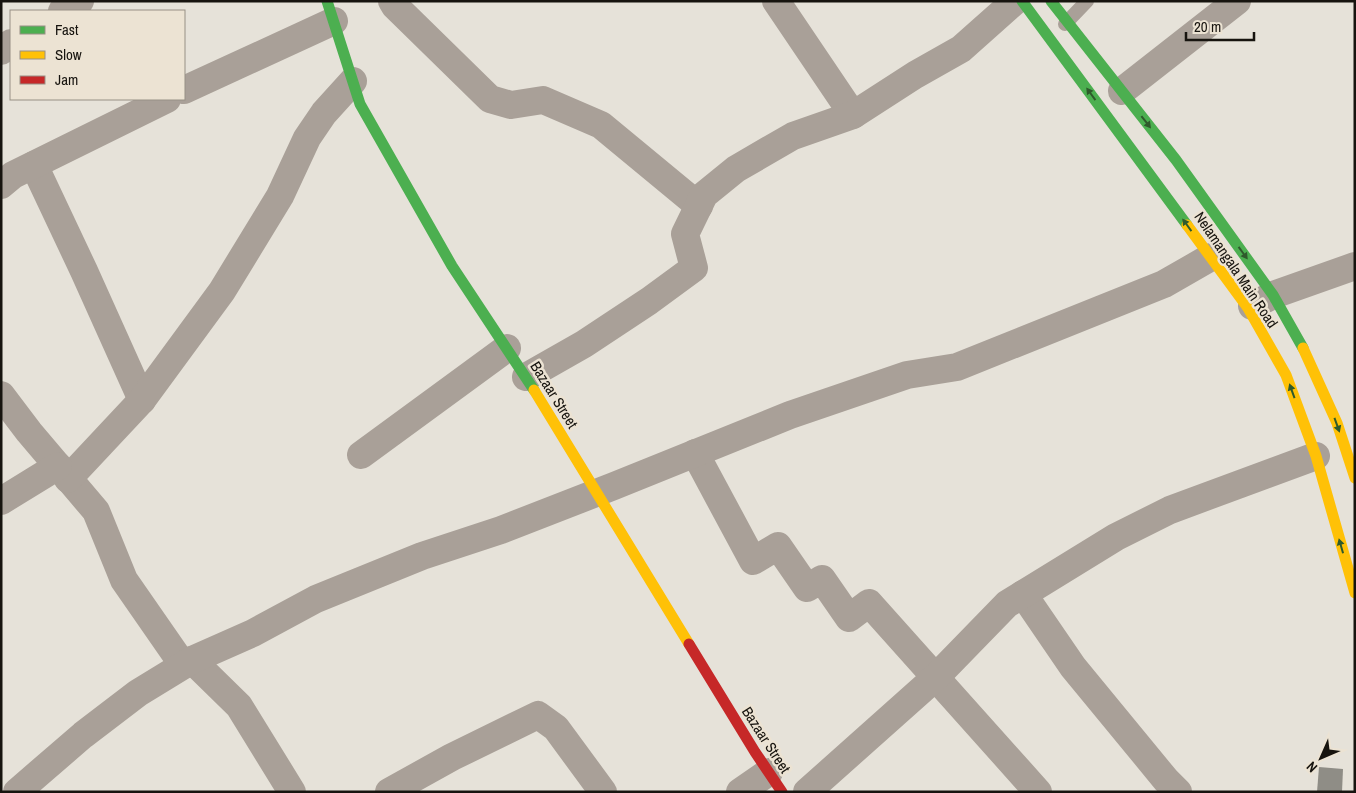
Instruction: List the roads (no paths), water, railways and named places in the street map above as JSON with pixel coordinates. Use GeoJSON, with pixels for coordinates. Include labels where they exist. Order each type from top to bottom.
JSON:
{"type":"FeatureCollection","features":[{"type":"Feature","properties":{"kind":"main road","name":"Nelamangala Main Road"},"geometry":{"type":"LineString","coordinates":[[1022,1],[1248,308],[1286,375],[1316,456],[1355,593]]}},
{"type":"Feature","properties":{"kind":"main road"},"geometry":{"type":"LineString","coordinates":[[1051,1],[1176,160],[1273,295],[1302,346],[1337,423],[1355,478]]}},
{"type":"Feature","properties":{"kind":"main road","name":"Bazaar Street"},"geometry":{"type":"LineString","coordinates":[[333,8],[360,104],[452,266],[526,377],[775,782]]}},
{"type":"Feature","properties":{"kind":"street"},"geometry":{"type":"LineString","coordinates":[[64,10],[80,1]]}},
{"type":"Feature","properties":{"kind":"street"},"geometry":{"type":"LineString","coordinates":[[392,1],[490,99],[511,105],[543,100],[601,125],[699,206]]}},
{"type":"Feature","properties":{"kind":"street"},"geometry":{"type":"LineString","coordinates":[[776,1],[852,116]]}},
{"type":"Feature","properties":{"kind":"street"},"geometry":{"type":"LineString","coordinates":[[526,377],[584,344],[649,301],[694,268],[685,234],[704,195],[736,169],[793,136],[852,116],[914,75],[961,49],[1015,1]]}},
{"type":"Feature","properties":{"kind":"street"},"geometry":{"type":"LineString","coordinates":[[1122,91],[1236,1]]}},
{"type":"Feature","properties":{"kind":"street"},"geometry":{"type":"LineString","coordinates":[[185,89],[333,8]]}},
{"type":"Feature","properties":{"kind":"street"},"geometry":{"type":"LineString","coordinates":[[1,501],[63,473],[142,400],[222,291],[280,196],[307,138],[324,113],[353,82]]}},
{"type":"Feature","properties":{"kind":"street"},"geometry":{"type":"LineString","coordinates":[[1,185],[13,175],[165,100]]}},
{"type":"Feature","properties":{"kind":"street"},"geometry":{"type":"LineString","coordinates":[[34,165],[142,400]]}},
{"type":"Feature","properties":{"kind":"street"},"geometry":{"type":"LineString","coordinates":[[17,792],[83,735],[138,693],[188,663],[254,633],[316,599],[422,556],[501,530],[790,415],[906,375],[957,367],[1164,284],[1211,257]]}},
{"type":"Feature","properties":{"kind":"street"},"geometry":{"type":"LineString","coordinates":[[1248,308],[1273,295],[1355,266]]}},
{"type":"Feature","properties":{"kind":"street"},"geometry":{"type":"LineString","coordinates":[[361,455],[507,348]]}},
{"type":"Feature","properties":{"kind":"street"},"geometry":{"type":"LineString","coordinates":[[1,395],[29,432],[96,511],[124,580],[188,663],[239,706],[292,792]]}},
{"type":"Feature","properties":{"kind":"street"},"geometry":{"type":"LineString","coordinates":[[695,453],[752,561],[778,546],[807,588],[822,579],[849,618],[869,603],[1038,792]]}},
{"type":"Feature","properties":{"kind":"street"},"geometry":{"type":"LineString","coordinates":[[807,792],[936,677],[1007,604],[1022,594],[1116,537],[1170,510],[1316,456]]}},
{"type":"Feature","properties":{"kind":"street"},"geometry":{"type":"LineString","coordinates":[[1022,594],[1073,667],[1178,792]]}},
{"type":"Feature","properties":{"kind":"street"},"geometry":{"type":"LineString","coordinates":[[389,792],[452,757],[538,715],[556,728],[604,792]]}},
{"type":"Feature","properties":{"kind":"street"},"geometry":{"type":"LineString","coordinates":[[740,792],[775,782]]}},
{"type":"Feature","properties":{"kind":"lane"},"geometry":{"type":"LineString","coordinates":[[1051,38],[1087,1]]}}]}
